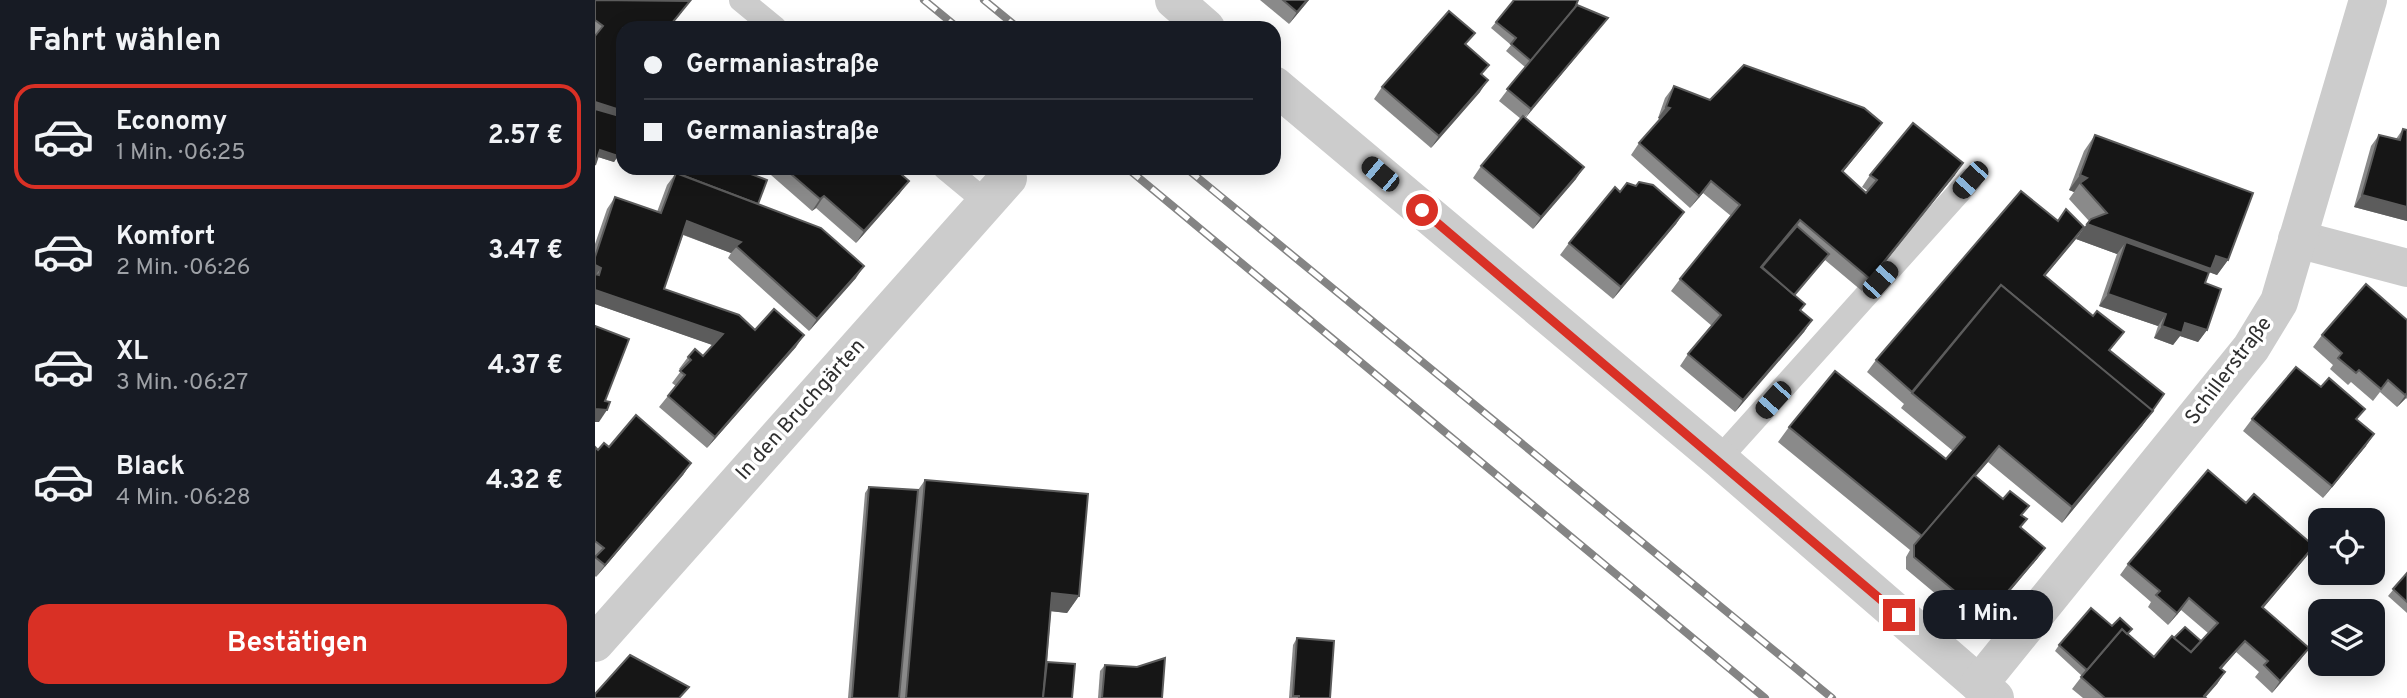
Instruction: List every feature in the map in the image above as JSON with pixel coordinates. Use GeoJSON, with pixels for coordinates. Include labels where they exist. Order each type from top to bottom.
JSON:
{"type":"FeatureCollection","features":[{"type":"Feature","properties":{"kind":"street"},"geometry":{"type":"LineString","coordinates":[[1174,0],[1198,21]]}},
{"type":"Feature","properties":{"kind":"street","name":"Schillerstraße"},"geometry":{"type":"LineString","coordinates":[[1987,691],[2251,348],[2279,302],[2368,0]]}},
{"type":"Feature","properties":{"kind":"street"},"geometry":{"type":"LineString","coordinates":[[1281,91],[1719,460],[1987,691]]}},
{"type":"Feature","properties":{"kind":"street","name":"In den Bruchgärten"},"geometry":{"type":"LineString","coordinates":[[595,643],[997,190]]}},
{"type":"Feature","properties":{"kind":"street"},"geometry":{"type":"LineString","coordinates":[[2297,239],[2407,268]]}},
{"type":"Feature","properties":{"kind":"lane"},"geometry":{"type":"LineString","coordinates":[[741,0],[766,21]]}},
{"type":"Feature","properties":{"kind":"lane"},"geometry":{"type":"LineString","coordinates":[[962,175],[997,190]]}},
{"type":"Feature","properties":{"kind":"lane"},"geometry":{"type":"LineString","coordinates":[[1719,460],[1970,180]]}},
{"type":"Feature","properties":{"kind":"building"},"geometry":{"type":"Polygon","coordinates":[[[595,0],[690,1],[674,21],[616,21],[616,109],[595,102],[595,36],[603,26],[595,20],[595,0]]]}},
{"type":"Feature","properties":{"kind":"building"},"geometry":{"type":"Polygon","coordinates":[[[1283,0],[1307,0],[1297,12],[1283,0]]]}},
{"type":"Feature","properties":{"kind":"building"},"geometry":{"type":"Polygon","coordinates":[[[1514,0],[1578,0],[1575,8],[1531,61],[1511,44],[1516,38],[1496,22],[1514,0]]]}},
{"type":"Feature","properties":{"kind":"building"},"geometry":{"type":"Polygon","coordinates":[[[1577,5],[1608,18],[1531,109],[1507,89],[1577,5]]]}},
{"type":"Feature","properties":{"kind":"building"},"geometry":{"type":"Polygon","coordinates":[[[1449,11],[1475,33],[1465,44],[1489,65],[1481,74],[1488,80],[1439,136],[1382,87],[1449,11]]]}},
{"type":"Feature","properties":{"kind":"building"},"geometry":{"type":"Polygon","coordinates":[[[1744,65],[1864,108],[1882,123],[1842,171],[1866,193],[1877,180],[1870,175],[1913,123],[1963,163],[1870,279],[1800,220],[1761,267],[1805,304],[1800,310],[1812,320],[1743,400],[1688,354],[1721,315],[1680,279],[1740,205],[1711,181],[1699,196],[1639,143],[1670,108],[1666,107],[1674,86],[1710,100],[1744,65]]]}},
{"type":"Feature","properties":{"kind":"building"},"geometry":{"type":"Polygon","coordinates":[[[595,109],[616,115],[616,155],[600,150],[595,165],[595,109]]]}},
{"type":"Feature","properties":{"kind":"building"},"geometry":{"type":"Polygon","coordinates":[[[1523,116],[1584,167],[1541,217],[1481,166],[1523,116]]]}},
{"type":"Feature","properties":{"kind":"building"},"geometry":{"type":"Polygon","coordinates":[[[2403,129],[2407,130],[2407,207],[2362,195],[2379,135],[2400,140],[2403,129]]]}},
{"type":"Feature","properties":{"kind":"building"},"geometry":{"type":"Polygon","coordinates":[[[2095,135],[2253,193],[2228,260],[2216,256],[2211,269],[2087,224],[2091,219],[2107,213],[2080,183],[2087,178],[2080,175],[2095,135]]]}},
{"type":"Feature","properties":{"kind":"building"},"geometry":{"type":"Polygon","coordinates":[[[675,175],[681,175],[821,228],[864,266],[817,319],[736,246],[741,242],[687,221],[664,289],[739,315],[755,330],[774,309],[804,335],[715,437],[668,396],[685,375],[680,371],[691,360],[688,357],[695,349],[703,356],[723,334],[595,290],[595,274],[599,275],[601,268],[595,265],[595,257],[615,197],[661,213],[675,175]]]}},
{"type":"Feature","properties":{"kind":"building"},"geometry":{"type":"Polygon","coordinates":[[[682,175],[754,175],[767,180],[758,204],[682,175]]]}},
{"type":"Feature","properties":{"kind":"building"},"geometry":{"type":"Polygon","coordinates":[[[792,175],[902,175],[909,181],[864,231],[824,196],[820,199],[792,175]]]}},
{"type":"Feature","properties":{"kind":"building"},"geometry":{"type":"Polygon","coordinates":[[[1639,182],[1653,185],[1684,212],[1621,287],[1569,243],[1615,187],[1620,192],[1627,183],[1636,186],[1639,182]]]}},
{"type":"Feature","properties":{"kind":"building"},"geometry":{"type":"Polygon","coordinates":[[[2021,191],[2058,221],[2066,209],[2084,227],[2044,275],[2093,316],[2097,311],[2124,332],[2109,350],[2164,394],[2152,411],[2001,285],[1912,392],[1876,360],[2021,191]]]}},
{"type":"Feature","properties":{"kind":"building"},"geometry":{"type":"Polygon","coordinates":[[[1797,226],[1829,254],[1794,295],[1762,267],[1797,226]]]}},
{"type":"Feature","properties":{"kind":"building"},"geometry":{"type":"Polygon","coordinates":[[[2126,242],[2209,272],[2205,283],[2221,289],[2207,330],[2185,323],[2182,333],[2162,326],[2166,314],[2108,294],[2126,242]]]}},
{"type":"Feature","properties":{"kind":"building"},"geometry":{"type":"Polygon","coordinates":[[[2366,284],[2407,320],[2405,395],[2388,380],[2381,389],[2359,370],[2356,373],[2338,358],[2342,353],[2322,335],[2366,284]]]}},
{"type":"Feature","properties":{"kind":"building"},"geometry":{"type":"Polygon","coordinates":[[[2001,285],[2153,411],[2072,507],[1999,446],[1922,536],[1789,427],[1835,371],[1946,459],[1965,437],[1912,393],[2001,285]]]}},
{"type":"Feature","properties":{"kind":"building"},"geometry":{"type":"Polygon","coordinates":[[[595,326],[629,339],[605,401],[610,402],[607,410],[595,409],[595,326]]]}},
{"type":"Feature","properties":{"kind":"building"},"geometry":{"type":"Polygon","coordinates":[[[2296,367],[2321,387],[2329,378],[2365,409],[2356,419],[2374,434],[2332,486],[2252,419],[2296,367]]]}},
{"type":"Feature","properties":{"kind":"building"},"geometry":{"type":"Polygon","coordinates":[[[636,415],[691,463],[605,565],[595,557],[604,548],[595,541],[595,447],[598,450],[604,443],[609,447],[636,415]]]}},
{"type":"Feature","properties":{"kind":"building"},"geometry":{"type":"Polygon","coordinates":[[[2208,470],[2246,503],[2254,494],[2308,541],[2308,553],[2262,607],[2308,649],[2280,681],[2264,665],[2268,661],[2245,641],[2220,668],[2225,672],[2204,696],[2206,698],[2105,698],[2081,677],[2122,629],[2154,657],[2172,636],[2191,652],[2218,623],[2189,598],[2177,613],[2156,595],[2160,591],[2128,564],[2208,470]]]}},
{"type":"Feature","properties":{"kind":"building"},"geometry":{"type":"Polygon","coordinates":[[[1974,475],[2003,499],[2010,491],[2029,506],[2021,515],[2027,519],[2020,527],[2045,548],[1997,604],[1976,609],[1914,557],[1914,545],[1974,475]]]}},
{"type":"Feature","properties":{"kind":"building"},"geometry":{"type":"Polygon","coordinates":[[[925,480],[1088,494],[1079,596],[1052,593],[1043,698],[906,698],[925,480]]]}},
{"type":"Feature","properties":{"kind":"building"},"geometry":{"type":"Polygon","coordinates":[[[869,487],[918,490],[899,698],[852,698],[869,487]]]}},
{"type":"Feature","properties":{"kind":"building"},"geometry":{"type":"Polygon","coordinates":[[[2407,573],[2407,602],[2393,589],[2407,573]]]}},
{"type":"Feature","properties":{"kind":"building"},"geometry":{"type":"Polygon","coordinates":[[[2091,608],[2112,626],[2120,618],[2132,629],[2127,634],[2122,629],[2087,670],[2059,645],[2091,608]]]}},
{"type":"Feature","properties":{"kind":"building"},"geometry":{"type":"Polygon","coordinates":[[[2185,627],[2201,641],[2191,652],[2174,638],[2185,627]]]}},
{"type":"Feature","properties":{"kind":"building"},"geometry":{"type":"Polygon","coordinates":[[[1297,638],[1334,641],[1330,698],[1293,696],[1297,638]]]}},
{"type":"Feature","properties":{"kind":"building"},"geometry":{"type":"Polygon","coordinates":[[[630,655],[689,687],[679,698],[595,698],[595,694],[630,655]]]}},
{"type":"Feature","properties":{"kind":"building"},"geometry":{"type":"Polygon","coordinates":[[[1165,658],[1162,698],[1102,698],[1105,665],[1137,667],[1165,658]]]}},
{"type":"Feature","properties":{"kind":"building"},"geometry":{"type":"Polygon","coordinates":[[[1047,662],[1075,664],[1072,698],[1043,698],[1047,662]]]}},
{"type":"Feature","properties":{"kind":"railway"},"geometry":{"type":"LineString","coordinates":[[924,0],[950,21]]}},
{"type":"Feature","properties":{"kind":"railway"},"geometry":{"type":"LineString","coordinates":[[984,0],[1010,21]]}},
{"type":"Feature","properties":{"kind":"railway"},"geometry":{"type":"LineString","coordinates":[[1135,175],[1765,698]]}},
{"type":"Feature","properties":{"kind":"railway"},"geometry":{"type":"LineString","coordinates":[[1195,175],[1832,698]]}},
{"type":"Feature","properties":{"kind":"route"},"geometry":{"type":"LineString","coordinates":[[1422,210],[1899,615]]}}]}
